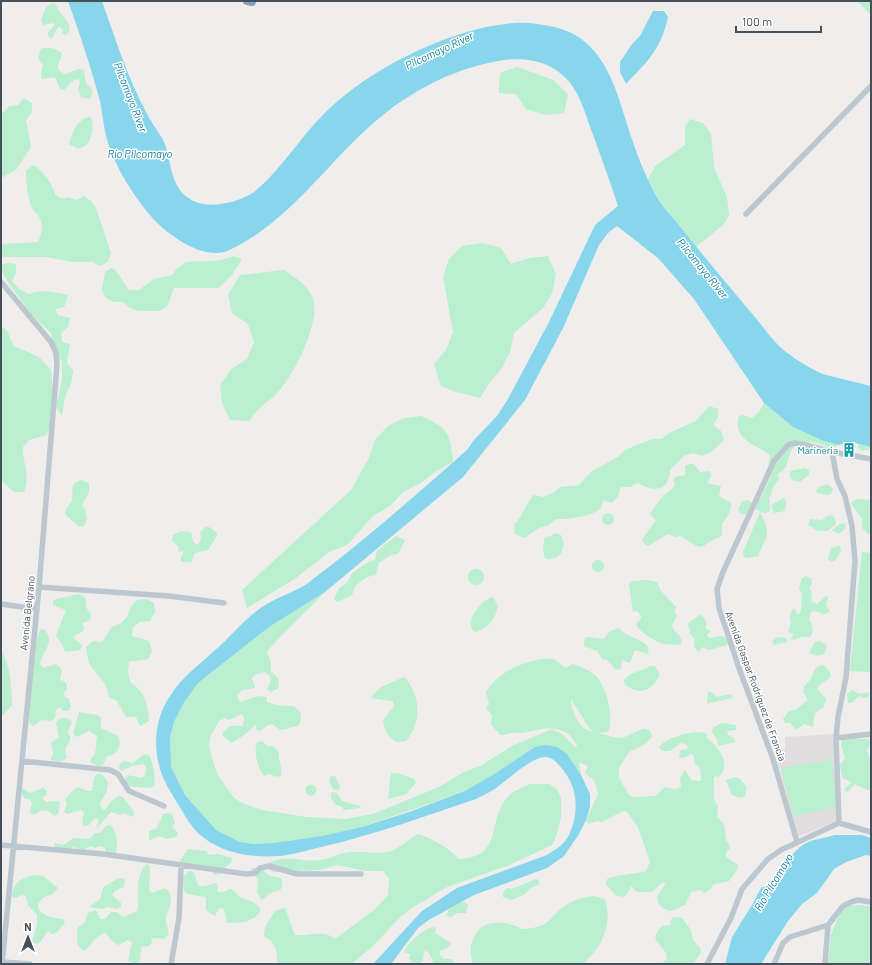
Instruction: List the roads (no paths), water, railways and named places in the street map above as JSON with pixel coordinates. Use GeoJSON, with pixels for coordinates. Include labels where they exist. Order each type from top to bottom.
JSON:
{"type":"FeatureCollection","features":[{"type":"Feature","properties":{"kind":"street"},"geometry":{"type":"LineString","coordinates":[[746,214],[871,86]]}},
{"type":"Feature","properties":{"kind":"street","name":"Avenida Belgrano"},"geometry":{"type":"LineString","coordinates":[[1,282],[51,342],[56,353],[57,364],[37,609],[2,963]]}},
{"type":"Feature","properties":{"kind":"street","name":"Avenida Gaspar Rodríguez de Francia"},"geometry":{"type":"LineString","coordinates":[[797,842],[773,759],[740,671],[719,608],[717,589],[723,572],[774,461],[788,445],[794,443],[871,459]]}},
{"type":"Feature","properties":{"kind":"street"},"geometry":{"type":"LineString","coordinates":[[832,452],[838,479],[845,496],[852,526],[855,561],[846,677],[838,717],[836,738],[839,823]]}},
{"type":"Feature","properties":{"kind":"street"},"geometry":{"type":"LineString","coordinates":[[39,587],[169,596],[224,603]]}},
{"type":"Feature","properties":{"kind":"street"},"geometry":{"type":"LineString","coordinates":[[1,604],[37,609]]}},
{"type":"Feature","properties":{"kind":"street"},"geometry":{"type":"LineString","coordinates":[[836,738],[871,734]]}},
{"type":"Feature","properties":{"kind":"street"},"geometry":{"type":"LineString","coordinates":[[22,761],[110,770],[118,774],[129,791],[164,806]]}},
{"type":"Feature","properties":{"kind":"street"},"geometry":{"type":"LineString","coordinates":[[707,964],[731,918],[742,889],[768,860],[797,842],[839,823],[871,832]]}},
{"type":"Feature","properties":{"kind":"street"},"geometry":{"type":"LineString","coordinates":[[1,845],[103,854],[246,874],[269,866],[297,874],[361,874]]}},
{"type":"Feature","properties":{"kind":"street"},"geometry":{"type":"LineString","coordinates":[[171,964],[179,918],[181,866]]}},
{"type":"Feature","properties":{"kind":"street"},"geometry":{"type":"LineString","coordinates":[[825,964],[828,925],[843,906],[858,900],[871,902]]}},
{"type":"Feature","properties":{"kind":"street"},"geometry":{"type":"LineString","coordinates":[[774,964],[783,943],[790,937],[828,925]]}},
{"type":"Feature","properties":{"kind":"street"},"geometry":{"type":"LineString","coordinates":[[2,963],[30,964]]}},
{"type":"Feature","properties":{"kind":"water"},"geometry":{"type":"Polygon","coordinates":[[[68,1],[102,1],[122,58],[140,101],[162,138],[177,186],[190,199],[212,205],[237,200],[251,194],[269,179],[313,126],[339,100],[360,83],[410,54],[437,42],[490,26],[528,23],[549,26],[569,32],[584,41],[597,54],[606,69],[614,85],[641,163],[660,202],[771,337],[786,352],[816,371],[826,375],[871,386],[871,447],[851,442],[838,445],[824,441],[793,427],[764,403],[694,299],[658,258],[617,226],[608,233],[599,245],[563,328],[525,400],[463,477],[325,592],[269,627],[198,683],[183,704],[174,722],[170,738],[171,767],[185,795],[216,830],[240,842],[254,844],[274,843],[322,836],[362,827],[409,812],[465,791],[496,773],[535,747],[546,745],[557,747],[567,754],[581,775],[590,794],[590,807],[586,820],[579,834],[564,856],[547,868],[474,895],[427,921],[418,928],[391,964],[373,964],[422,911],[457,888],[547,855],[566,840],[572,829],[576,803],[575,794],[568,777],[558,764],[554,760],[547,757],[534,760],[493,790],[476,799],[360,837],[285,855],[260,856],[240,854],[221,848],[204,838],[185,816],[170,791],[164,780],[157,756],[156,743],[159,719],[170,696],[180,683],[246,620],[267,604],[308,583],[370,534],[468,449],[473,441],[497,416],[508,399],[549,322],[595,225],[618,206],[615,197],[583,107],[571,84],[565,77],[550,66],[533,61],[514,59],[505,60],[472,67],[440,79],[410,95],[383,115],[365,131],[298,200],[261,231],[238,246],[223,252],[217,253],[199,250],[180,241],[156,222],[143,207],[123,176],[108,142],[100,101],[93,76],[68,1]]]}},
{"type":"Feature","properties":{"kind":"water"},"geometry":{"type":"Polygon","coordinates":[[[653,11],[664,11],[668,17],[662,38],[653,54],[626,84],[620,72],[620,62],[633,43],[640,36],[653,11]]]}},
{"type":"Feature","properties":{"kind":"water","name":"Río Pilcomayo"},"geometry":{"type":"Polygon","coordinates":[[[835,835],[862,835],[871,838],[871,856],[866,855],[846,862],[834,869],[817,893],[802,904],[788,921],[761,964],[725,964],[732,937],[761,888],[776,879],[796,850],[806,843],[835,835]]]}},
{"type":"Feature","properties":{"kind":"place","name":"Marineria"},"geometry":{"type":"Point","coordinates":[849,450]}},
{"type":"Feature","properties":{"kind":"water label","name":"Pilcomayo River"},"geometry":{"type":"Point","coordinates":[439,50]}},
{"type":"Feature","properties":{"kind":"water label","name":"Pilcomayo River"},"geometry":{"type":"Point","coordinates":[131,97]}},
{"type":"Feature","properties":{"kind":"water label","name":"Pilcomayo River"},"geometry":{"type":"Point","coordinates":[703,268]}}]}
